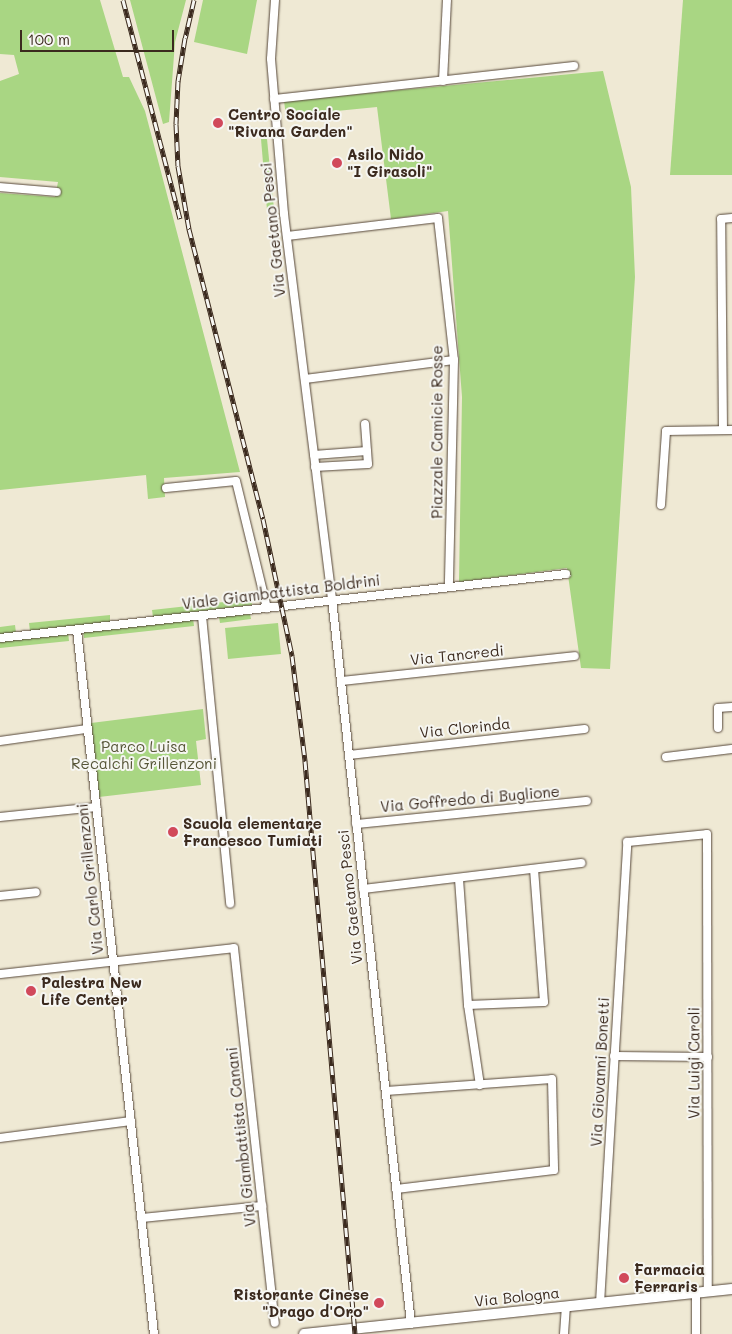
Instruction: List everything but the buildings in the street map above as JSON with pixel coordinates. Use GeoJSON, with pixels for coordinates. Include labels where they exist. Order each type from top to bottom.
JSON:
{"type":"FeatureCollection","features":[{"type":"Feature","properties":{"kind":"street","name":"Via Gaetano Pesci"},"geometry":{"type":"LineString","coordinates":[[275,0],[271,59],[287,236],[332,599],[411,1324]]}},
{"type":"Feature","properties":{"kind":"street"},"geometry":{"type":"LineString","coordinates":[[443,81],[447,0]]}},
{"type":"Feature","properties":{"kind":"street"},"geometry":{"type":"LineString","coordinates":[[274,99],[574,66]]}},
{"type":"Feature","properties":{"kind":"street"},"geometry":{"type":"LineString","coordinates":[[0,187],[58,192]]}},
{"type":"Feature","properties":{"kind":"street","name":"Piazzale Camicie Rosse"},"geometry":{"type":"LineString","coordinates":[[287,236],[438,218],[454,360],[449,587]]}},
{"type":"Feature","properties":{"kind":"street"},"geometry":{"type":"LineString","coordinates":[[723,430],[721,219],[732,218]]}},
{"type":"Feature","properties":{"kind":"street"},"geometry":{"type":"LineString","coordinates":[[305,379],[454,360]]}},
{"type":"Feature","properties":{"kind":"street"},"geometry":{"type":"LineString","coordinates":[[316,467],[368,464],[365,424]]}},
{"type":"Feature","properties":{"kind":"street"},"geometry":{"type":"LineString","coordinates":[[661,505],[666,432],[732,430]]}},
{"type":"Feature","properties":{"kind":"street"},"geometry":{"type":"LineString","coordinates":[[314,455],[367,452]]}},
{"type":"Feature","properties":{"kind":"street"},"geometry":{"type":"LineString","coordinates":[[166,488],[236,481],[267,608]]}},
{"type":"Feature","properties":{"kind":"street","name":"Viale Giambattista Boldrini"},"geometry":{"type":"LineString","coordinates":[[0,638],[566,574]]}},
{"type":"Feature","properties":{"kind":"street"},"geometry":{"type":"LineString","coordinates":[[202,616],[230,904]]}},
{"type":"Feature","properties":{"kind":"street","name":"Via Carlo Grillenzoni"},"geometry":{"type":"LineString","coordinates":[[76,630],[154,1334]]}},
{"type":"Feature","properties":{"kind":"street","name":"Via Tancredi"},"geometry":{"type":"LineString","coordinates":[[341,681],[575,656]]}},
{"type":"Feature","properties":{"kind":"street"},"geometry":{"type":"LineString","coordinates":[[718,728],[718,708],[732,707]]}},
{"type":"Feature","properties":{"kind":"street"},"geometry":{"type":"LineString","coordinates":[[0,741],[88,729]]}},
{"type":"Feature","properties":{"kind":"street","name":"Via Clorinda"},"geometry":{"type":"LineString","coordinates":[[349,755],[585,729]]}},
{"type":"Feature","properties":{"kind":"street"},"geometry":{"type":"LineString","coordinates":[[666,757],[732,749]]}},
{"type":"Feature","properties":{"kind":"street","name":"Via Goffredo di Buglione"},"geometry":{"type":"LineString","coordinates":[[356,824],[587,801]]}},
{"type":"Feature","properties":{"kind":"street"},"geometry":{"type":"LineString","coordinates":[[0,817],[96,807]]}},
{"type":"Feature","properties":{"kind":"street","name":"Via Luigi Caroli"},"geometry":{"type":"LineString","coordinates":[[627,842],[707,834],[708,1291]]}},
{"type":"Feature","properties":{"kind":"street","name":"Via Giovanni Bonetti"},"geometry":{"type":"LineString","coordinates":[[600,1303],[627,842]]}},
{"type":"Feature","properties":{"kind":"street"},"geometry":{"type":"LineString","coordinates":[[364,889],[581,863]]}},
{"type":"Feature","properties":{"kind":"street"},"geometry":{"type":"LineString","coordinates":[[468,1005],[544,1002],[534,870]]}},
{"type":"Feature","properties":{"kind":"street"},"geometry":{"type":"LineString","coordinates":[[459,879],[468,1005],[480,1085]]}},
{"type":"Feature","properties":{"kind":"street"},"geometry":{"type":"LineString","coordinates":[[0,896],[36,892]]}},
{"type":"Feature","properties":{"kind":"street","name":"Via Giambattista Canani"},"geometry":{"type":"LineString","coordinates":[[113,962],[234,948],[276,1322]]}},
{"type":"Feature","properties":{"kind":"street"},"geometry":{"type":"LineString","coordinates":[[0,974],[113,962]]}},
{"type":"Feature","properties":{"kind":"street"},"geometry":{"type":"LineString","coordinates":[[614,1056],[708,1058]]}},
{"type":"Feature","properties":{"kind":"street"},"geometry":{"type":"LineString","coordinates":[[386,1091],[552,1079],[554,1170],[396,1189]]}},
{"type":"Feature","properties":{"kind":"street"},"geometry":{"type":"LineString","coordinates":[[0,1138],[131,1121]]}},
{"type":"Feature","properties":{"kind":"street"},"geometry":{"type":"LineString","coordinates":[[141,1218],[262,1206]]}},
{"type":"Feature","properties":{"kind":"street","name":"Via Bologna"},"geometry":{"type":"LineString","coordinates":[[304,1334],[342,1332],[732,1289]]}},
{"type":"Feature","properties":{"kind":"street"},"geometry":{"type":"LineString","coordinates":[[696,1293],[696,1334]]}},
{"type":"Feature","properties":{"kind":"street"},"geometry":{"type":"LineString","coordinates":[[564,1334],[566,1307]]}},
{"type":"Feature","properties":{"kind":"green space"},"geometry":{"type":"Polygon","coordinates":[[[0,0],[100,0],[123,77],[129,77],[145,111],[240,472],[164,478],[165,497],[148,499],[146,475],[0,490],[0,193],[55,197],[58,182],[0,177],[0,81],[19,74],[14,55],[0,54],[0,0]]]}},
{"type":"Feature","properties":{"kind":"green space"},"geometry":{"type":"Polygon","coordinates":[[[130,0],[186,0],[175,42],[169,122],[163,124],[130,0]]]}},
{"type":"Feature","properties":{"kind":"green space"},"geometry":{"type":"Polygon","coordinates":[[[203,0],[257,0],[247,54],[194,42],[203,0]]]}},
{"type":"Feature","properties":{"kind":"green space"},"geometry":{"type":"Polygon","coordinates":[[[683,0],[732,0],[732,175],[670,175],[683,0]]]}},
{"type":"Feature","properties":{"kind":"green space"},"geometry":{"type":"Polygon","coordinates":[[[603,71],[631,187],[635,277],[610,669],[581,668],[567,568],[459,582],[462,397],[448,211],[391,219],[377,107],[286,116],[284,101],[603,71]]]}},
{"type":"Feature","properties":{"kind":"green space"},"geometry":{"type":"Polygon","coordinates":[[[261,139],[267,139],[274,209],[267,210],[261,139]]]}},
{"type":"Feature","properties":{"kind":"green space"},"geometry":{"type":"Polygon","coordinates":[[[251,599],[252,605],[153,617],[152,610],[251,599]]]}},
{"type":"Feature","properties":{"kind":"green space"},"geometry":{"type":"Polygon","coordinates":[[[250,614],[251,619],[220,623],[219,617],[250,614]]]}},
{"type":"Feature","properties":{"kind":"green space"},"geometry":{"type":"Polygon","coordinates":[[[110,615],[110,622],[30,631],[29,623],[110,615]]]}},
{"type":"Feature","properties":{"kind":"green space"},"geometry":{"type":"Polygon","coordinates":[[[193,618],[194,626],[84,638],[83,631],[193,618]]]}},
{"type":"Feature","properties":{"kind":"green space"},"geometry":{"type":"Polygon","coordinates":[[[278,623],[281,654],[228,659],[225,628],[278,623]]]}},
{"type":"Feature","properties":{"kind":"green space"},"geometry":{"type":"Polygon","coordinates":[[[15,625],[16,633],[0,635],[0,627],[15,625]]]}},
{"type":"Feature","properties":{"kind":"green space"},"geometry":{"type":"Polygon","coordinates":[[[68,632],[69,641],[0,648],[0,641],[68,632]]]}},
{"type":"Feature","properties":{"kind":"green space","name":"Parco Luisa Recalchi Grillenzoni"},"geometry":{"type":"Polygon","coordinates":[[[203,709],[206,739],[196,741],[201,785],[99,797],[91,723],[203,709]]]}},
{"type":"Feature","properties":{"kind":"railway"},"geometry":{"type":"LineString","coordinates":[[123,0],[180,219]]}},
{"type":"Feature","properties":{"kind":"railway"},"geometry":{"type":"LineString","coordinates":[[194,0],[178,81],[176,124],[178,166],[189,229],[263,519],[292,656],[305,761],[355,1334]]}},
{"type":"Feature","properties":{"kind":"place","name":"Centro Sociale \"Rivana Garden\""},"geometry":{"type":"Point","coordinates":[218,123]}},
{"type":"Feature","properties":{"kind":"place","name":"Asilo Nido \"I Girasoli\""},"geometry":{"type":"Point","coordinates":[337,163]}},
{"type":"Feature","properties":{"kind":"place","name":"Scuola elementare Francesco Tumiati"},"geometry":{"type":"Point","coordinates":[173,832]}},
{"type":"Feature","properties":{"kind":"place","name":"Palestra New Life Center"},"geometry":{"type":"Point","coordinates":[31,991]}},
{"type":"Feature","properties":{"kind":"place","name":"Farmacia Ferraris"},"geometry":{"type":"Point","coordinates":[624,1278]}},
{"type":"Feature","properties":{"kind":"place","name":"Ristorante Cinese \"Drago d'Oro\""},"geometry":{"type":"Point","coordinates":[379,1303]}}]}
